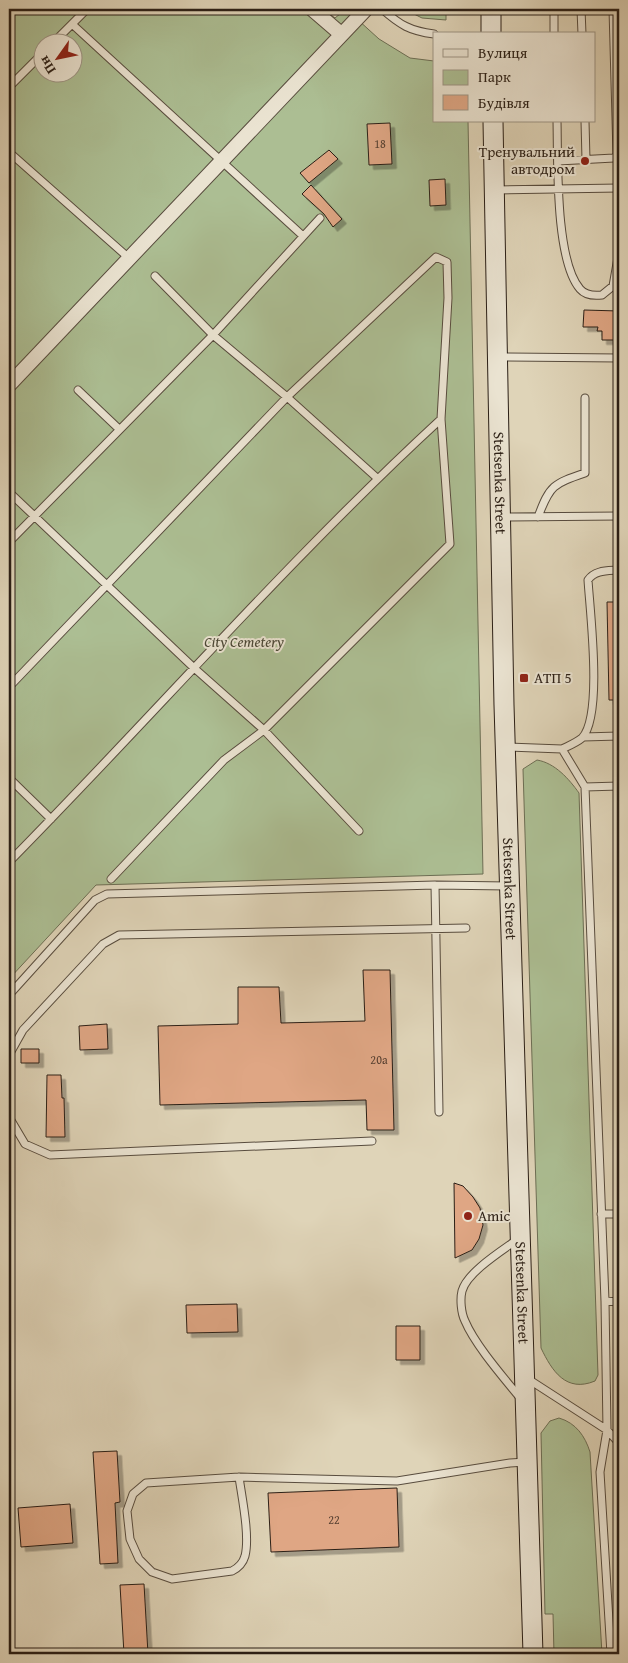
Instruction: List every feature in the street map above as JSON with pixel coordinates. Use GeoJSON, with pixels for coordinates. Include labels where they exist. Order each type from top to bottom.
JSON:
{"type":"FeatureCollection","features":[{"type":"Feature","properties":{"kind":"main road"},"geometry":{"type":"LineString","coordinates":[[491,9],[491,32]]}},
{"type":"Feature","properties":{"kind":"main road","name":"Stetsenka Street"},"geometry":{"type":"LineString","coordinates":[[493,122],[506,747],[533,1654]]}},
{"type":"Feature","properties":{"kind":"street"},"geometry":{"type":"LineString","coordinates":[[312,9],[342,34]]}},
{"type":"Feature","properties":{"kind":"street"},"geometry":{"type":"LineString","coordinates":[[9,385],[366,9]]}},
{"type":"Feature","properties":{"kind":"lane"},"geometry":{"type":"LineString","coordinates":[[64,32],[87,9]]}},
{"type":"Feature","properties":{"kind":"lane"},"geometry":{"type":"LineString","coordinates":[[382,9],[401,25],[418,32],[433,34]]}},
{"type":"Feature","properties":{"kind":"lane"},"geometry":{"type":"LineString","coordinates":[[554,9],[554,32]]}},
{"type":"Feature","properties":{"kind":"lane"},"geometry":{"type":"LineString","coordinates":[[581,9],[582,32]]}},
{"type":"Feature","properties":{"kind":"lane"},"geometry":{"type":"LineString","coordinates":[[558,161],[614,158],[617,155],[612,9]]}},
{"type":"Feature","properties":{"kind":"lane"},"geometry":{"type":"LineString","coordinates":[[72,24],[303,236]]}},
{"type":"Feature","properties":{"kind":"lane"},"geometry":{"type":"LineString","coordinates":[[9,87],[32,64]]}},
{"type":"Feature","properties":{"kind":"lane"},"geometry":{"type":"LineString","coordinates":[[557,122],[562,235],[569,264],[581,289],[587,294],[602,295],[613,286],[619,252]]}},
{"type":"Feature","properties":{"kind":"lane"},"geometry":{"type":"LineString","coordinates":[[585,122],[586,160]]}},
{"type":"Feature","properties":{"kind":"lane"},"geometry":{"type":"LineString","coordinates":[[9,152],[130,259]]}},
{"type":"Feature","properties":{"kind":"lane"},"geometry":{"type":"LineString","coordinates":[[495,190],[619,188]]}},
{"type":"Feature","properties":{"kind":"lane"},"geometry":{"type":"LineString","coordinates":[[9,542],[213,334],[320,218]]}},
{"type":"Feature","properties":{"kind":"lane"},"geometry":{"type":"LineString","coordinates":[[9,687],[287,396],[436,256],[447,262],[448,298],[441,419],[450,544],[264,730],[224,760],[111,879]]}},
{"type":"Feature","properties":{"kind":"lane"},"geometry":{"type":"LineString","coordinates":[[155,276],[213,334],[287,396],[377,478]]}},
{"type":"Feature","properties":{"kind":"lane"},"geometry":{"type":"LineString","coordinates":[[499,357],[619,358]]}},
{"type":"Feature","properties":{"kind":"lane"},"geometry":{"type":"LineString","coordinates":[[78,390],[119,429]]}},
{"type":"Feature","properties":{"kind":"lane"},"geometry":{"type":"LineString","coordinates":[[538,517],[545,497],[557,482],[584,473],[585,398]]}},
{"type":"Feature","properties":{"kind":"lane"},"geometry":{"type":"LineString","coordinates":[[9,862],[193,667],[377,478],[441,419]]}},
{"type":"Feature","properties":{"kind":"lane"},"geometry":{"type":"LineString","coordinates":[[9,492],[193,667],[264,730],[359,831]]}},
{"type":"Feature","properties":{"kind":"lane"},"geometry":{"type":"LineString","coordinates":[[501,517],[619,516]]}},
{"type":"Feature","properties":{"kind":"lane"},"geometry":{"type":"LineString","coordinates":[[583,737],[590,721],[594,690],[588,580],[592,574],[598,572],[619,570]]}},
{"type":"Feature","properties":{"kind":"lane"},"geometry":{"type":"LineString","coordinates":[[506,747],[562,750],[583,737],[619,736]]}},
{"type":"Feature","properties":{"kind":"lane"},"geometry":{"type":"LineString","coordinates":[[562,750],[585,787],[605,1301],[607,1430],[600,1472],[611,1654]]}},
{"type":"Feature","properties":{"kind":"lane"},"geometry":{"type":"LineString","coordinates":[[9,778],[51,819]]}},
{"type":"Feature","properties":{"kind":"lane"},"geometry":{"type":"LineString","coordinates":[[585,787],[619,786]]}},
{"type":"Feature","properties":{"kind":"lane"},"geometry":{"type":"LineString","coordinates":[[9,995],[95,900],[107,894],[435,885],[511,886]]}},
{"type":"Feature","properties":{"kind":"lane"},"geometry":{"type":"LineString","coordinates":[[435,885],[440,1112]]}},
{"type":"Feature","properties":{"kind":"lane"},"geometry":{"type":"LineString","coordinates":[[9,1055],[23,1030],[103,944],[120,935],[435,927],[466,928]]}},
{"type":"Feature","properties":{"kind":"lane"},"geometry":{"type":"LineString","coordinates":[[9,1117],[25,1144],[50,1155],[372,1141]]}},
{"type":"Feature","properties":{"kind":"lane"},"geometry":{"type":"LineString","coordinates":[[601,1214],[619,1214]]}},
{"type":"Feature","properties":{"kind":"lane"},"geometry":{"type":"LineString","coordinates":[[521,1237],[472,1275],[462,1290],[461,1305],[464,1320],[477,1340],[526,1404]]}},
{"type":"Feature","properties":{"kind":"lane"},"geometry":{"type":"LineString","coordinates":[[605,1301],[619,1302]]}},
{"type":"Feature","properties":{"kind":"lane"},"geometry":{"type":"LineString","coordinates":[[525,1378],[607,1430],[619,1443]]}},
{"type":"Feature","properties":{"kind":"lane"},"geometry":{"type":"LineString","coordinates":[[239,1477],[246,1539],[245,1557],[238,1568],[232,1571],[172,1579],[152,1572],[139,1559],[130,1539],[127,1511],[129,1500],[138,1488],[146,1484],[239,1477],[398,1481],[510,1463],[528,1462]]}},
{"type":"Feature","properties":{"kind":"green space","name":"City Cemetery"},"geometry":{"type":"Polygon","coordinates":[[[9,9],[323,9],[335,18],[346,9],[379,39],[410,58],[433,61],[433,122],[468,122],[483,874],[96,885],[9,979],[9,9]]]}},
{"type":"Feature","properties":{"kind":"green space"},"geometry":{"type":"Polygon","coordinates":[[[404,9],[446,9],[446,20],[422,18],[404,9]]]}},
{"type":"Feature","properties":{"kind":"green space"},"geometry":{"type":"Polygon","coordinates":[[[537,760],[556,768],[579,793],[598,1375],[595,1381],[585,1384],[568,1382],[561,1378],[550,1365],[541,1348],[523,769],[537,760]]]}},
{"type":"Feature","properties":{"kind":"green space"},"geometry":{"type":"Polygon","coordinates":[[[559,1418],[570,1423],[579,1431],[590,1452],[602,1654],[554,1654],[553,1614],[545,1614],[541,1433],[550,1421],[559,1418]]]}},
{"type":"Feature","properties":{"kind":"building"},"geometry":{"type":"Polygon","coordinates":[[[390,123],[392,164],[369,165],[367,124],[390,123]]]}},
{"type":"Feature","properties":{"kind":"building"},"geometry":{"type":"Polygon","coordinates":[[[329,150],[338,159],[309,183],[300,173],[329,150]]]}},
{"type":"Feature","properties":{"kind":"building"},"geometry":{"type":"Polygon","coordinates":[[[445,179],[446,205],[430,206],[429,180],[445,179]]]}},
{"type":"Feature","properties":{"kind":"building"},"geometry":{"type":"Polygon","coordinates":[[[311,185],[342,219],[333,227],[324,214],[302,194],[311,185]]]}},
{"type":"Feature","properties":{"kind":"building"},"geometry":{"type":"Polygon","coordinates":[[[584,310],[619,311],[619,340],[602,340],[602,331],[597,331],[598,327],[583,327],[584,310]]]}},
{"type":"Feature","properties":{"kind":"building"},"geometry":{"type":"Polygon","coordinates":[[[607,602],[619,602],[619,700],[609,700],[607,602]]]}},
{"type":"Feature","properties":{"kind":"building"},"geometry":{"type":"Polygon","coordinates":[[[363,970],[390,970],[394,1130],[367,1130],[366,1100],[160,1105],[158,1026],[238,1024],[238,987],[279,987],[281,1023],[365,1021],[363,970]]]}},
{"type":"Feature","properties":{"kind":"building"},"geometry":{"type":"Polygon","coordinates":[[[107,1024],[108,1049],[80,1050],[79,1026],[107,1024]]]}},
{"type":"Feature","properties":{"kind":"building"},"geometry":{"type":"Polygon","coordinates":[[[21,1049],[39,1049],[39,1063],[21,1063],[21,1049]]]}},
{"type":"Feature","properties":{"kind":"building"},"geometry":{"type":"Polygon","coordinates":[[[47,1075],[61,1075],[62,1098],[64,1098],[65,1137],[46,1137],[47,1075]]]}},
{"type":"Feature","properties":{"kind":"building","name":"Amic"},"geometry":{"type":"Polygon","coordinates":[[[454,1183],[463,1186],[473,1197],[480,1208],[483,1225],[479,1239],[472,1250],[455,1258],[454,1183]]]}},
{"type":"Feature","properties":{"kind":"building"},"geometry":{"type":"Polygon","coordinates":[[[237,1304],[238,1332],[187,1333],[186,1305],[237,1304]]]}},
{"type":"Feature","properties":{"kind":"building"},"geometry":{"type":"Polygon","coordinates":[[[396,1326],[420,1326],[420,1360],[396,1360],[396,1326]]]}},
{"type":"Feature","properties":{"kind":"building"},"geometry":{"type":"Polygon","coordinates":[[[117,1451],[120,1502],[115,1503],[118,1563],[100,1564],[93,1452],[117,1451]]]}},
{"type":"Feature","properties":{"kind":"building"},"geometry":{"type":"Polygon","coordinates":[[[397,1488],[399,1547],[271,1552],[268,1493],[397,1488]]]}},
{"type":"Feature","properties":{"kind":"building"},"geometry":{"type":"Polygon","coordinates":[[[70,1504],[73,1543],[21,1547],[18,1508],[70,1504]]]}},
{"type":"Feature","properties":{"kind":"building"},"geometry":{"type":"Polygon","coordinates":[[[144,1584],[148,1654],[124,1654],[120,1585],[144,1584]]]}},
{"type":"Feature","properties":{"kind":"place","name":"Тренувальний автодром"},"geometry":{"type":"Point","coordinates":[585,161]}},
{"type":"Feature","properties":{"kind":"place","name":"АТП 5"},"geometry":{"type":"Point","coordinates":[524,678]}},
{"type":"Feature","properties":{"kind":"place","name":"Amic"},"geometry":{"type":"Point","coordinates":[468,1216]}}]}
